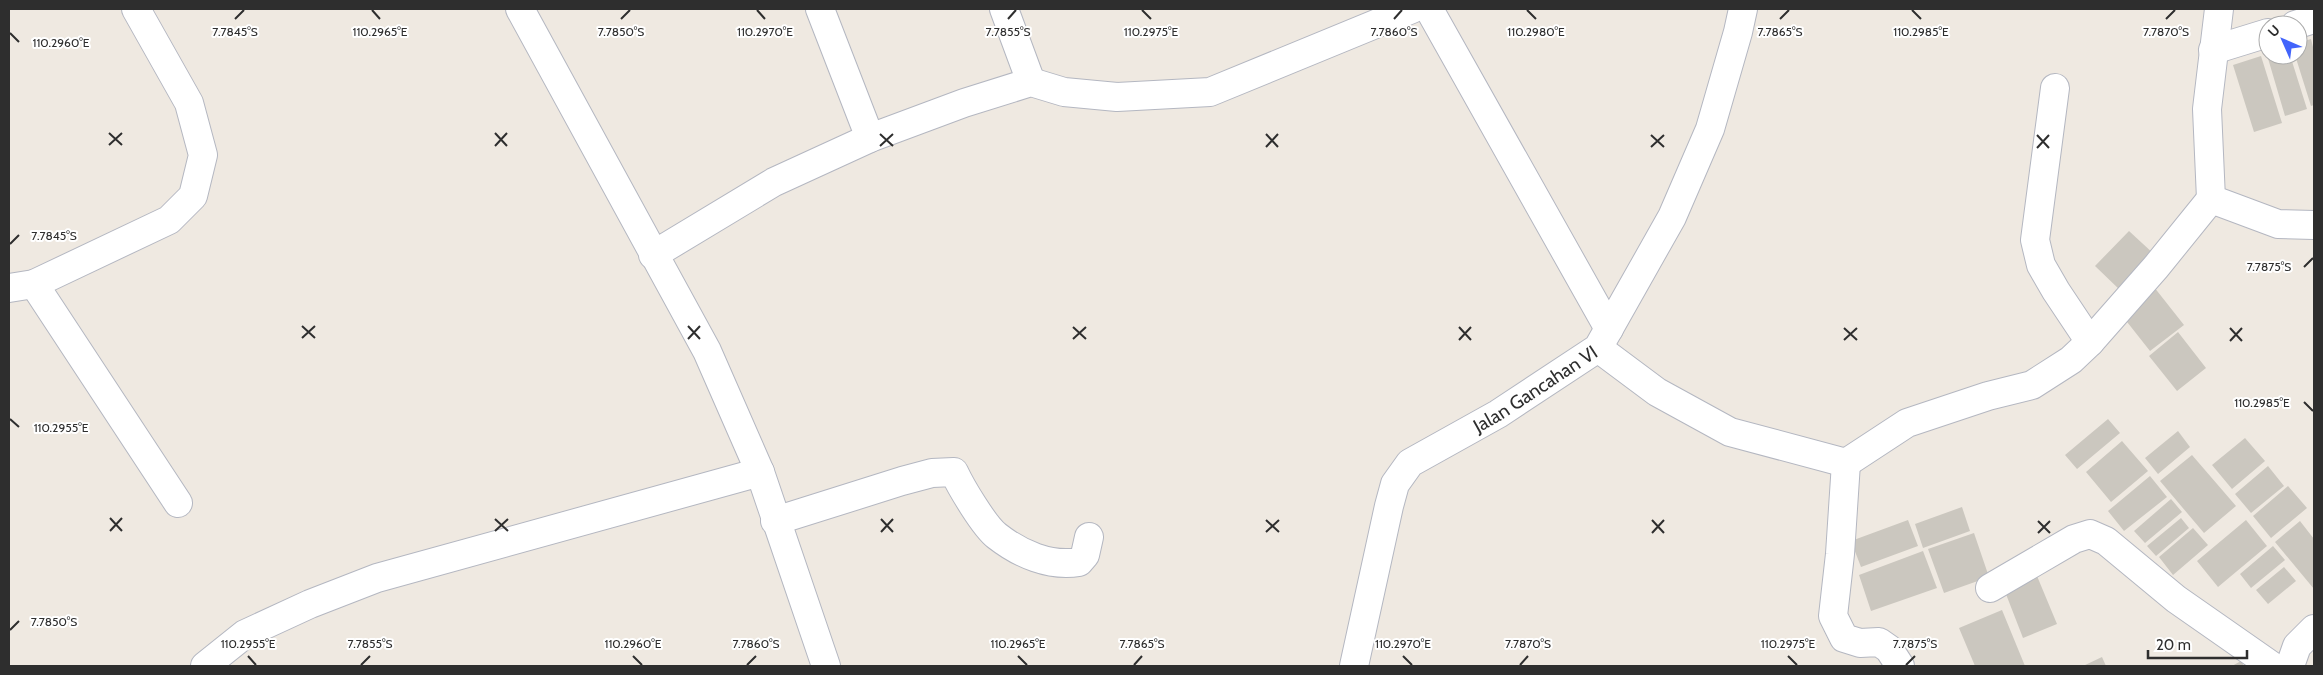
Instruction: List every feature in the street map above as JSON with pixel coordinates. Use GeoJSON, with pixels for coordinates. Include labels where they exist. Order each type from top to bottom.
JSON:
{"type":"FeatureCollection","features":[{"type":"Feature","properties":{"kind":"street"},"geometry":{"type":"LineString","coordinates":[[136,9],[189,104],[203,155],[192,196],[169,220],[22,286],[178,503]]}},
{"type":"Feature","properties":{"kind":"street"},"geometry":{"type":"LineString","coordinates":[[520,9],[653,255],[708,350],[760,472],[775,521],[826,666]]}},
{"type":"Feature","properties":{"kind":"street"},"geometry":{"type":"LineString","coordinates":[[820,9],[870,138]]}},
{"type":"Feature","properties":{"kind":"street"},"geometry":{"type":"LineString","coordinates":[[1004,9],[1031,82]]}},
{"type":"Feature","properties":{"kind":"street"},"geometry":{"type":"LineString","coordinates":[[653,255],[774,182],[870,138],[964,103],[1031,82],[1064,92],[1117,97],[1210,92],[1359,18],[1412,9]]}},
{"type":"Feature","properties":{"kind":"street"},"geometry":{"type":"LineString","coordinates":[[1428,9],[1604,339],[1657,392],[1730,432],[1846,464],[1907,423],[1988,396],[2032,386],[2071,360],[2090,342],[2211,199],[2207,109],[2218,9]]}},
{"type":"Feature","properties":{"kind":"street","name":"Jalan Gancahan VI"},"geometry":{"type":"LineString","coordinates":[[1354,666],[1389,506],[1401,473],[1410,463],[1498,414],[1604,339],[1672,217],[1710,129],[1743,9]]}},
{"type":"Feature","properties":{"kind":"street"},"geometry":{"type":"LineString","coordinates":[[2213,50],[2258,36]]}},
{"type":"Feature","properties":{"kind":"street"},"geometry":{"type":"LineString","coordinates":[[2055,88],[2035,240],[2041,265],[2090,342]]}},
{"type":"Feature","properties":{"kind":"street"},"geometry":{"type":"LineString","coordinates":[[2211,199],[2278,224],[2314,225]]}},
{"type":"Feature","properties":{"kind":"street"},"geometry":{"type":"LineString","coordinates":[[1846,464],[1840,554],[1832,616],[1844,638],[1860,643],[1879,642],[1889,649],[1900,666]]}},
{"type":"Feature","properties":{"kind":"street"},"geometry":{"type":"LineString","coordinates":[[205,666],[245,634],[310,604],[377,578],[760,472]]}},
{"type":"Feature","properties":{"kind":"street"},"geometry":{"type":"LineString","coordinates":[[775,521],[902,481],[932,473],[954,472],[964,492],[995,535],[1037,560],[1066,565],[1079,562],[1085,555],[1089,537]]}},
{"type":"Feature","properties":{"kind":"street"},"geometry":{"type":"LineString","coordinates":[[1990,588],[2074,539],[2090,534],[2106,541],[2176,599],[2272,666]]}},
{"type":"Feature","properties":{"kind":"street"},"geometry":{"type":"LineString","coordinates":[[2290,666],[2297,646],[2314,630]]}},
{"type":"Feature","properties":{"kind":"building"},"geometry":{"type":"Polygon","coordinates":[[[2311,39],[2314,51],[2314,105],[2311,106],[2298,65],[2308,65],[2308,40],[2311,39]]]}},
{"type":"Feature","properties":{"kind":"building"},"geometry":{"type":"Polygon","coordinates":[[[2258,57],[2258,65],[2264,65],[2282,123],[2254,132],[2233,65],[2258,57]]]}},
{"type":"Feature","properties":{"kind":"building"},"geometry":{"type":"Polygon","coordinates":[[[2270,65],[2293,65],[2307,109],[2285,116],[2270,65]]]}},
{"type":"Feature","properties":{"kind":"building"},"geometry":{"type":"Polygon","coordinates":[[[2129,231],[2155,255],[2121,291],[2095,266],[2129,231]]]}},
{"type":"Feature","properties":{"kind":"building"},"geometry":{"type":"Polygon","coordinates":[[[2154,287],[2184,325],[2150,351],[2120,313],[2154,287]]]}},
{"type":"Feature","properties":{"kind":"building"},"geometry":{"type":"Polygon","coordinates":[[[2178,332],[2206,368],[2177,391],[2149,356],[2178,332]]]}},
{"type":"Feature","properties":{"kind":"building"},"geometry":{"type":"Polygon","coordinates":[[[2108,419],[2120,433],[2077,469],[2065,455],[2108,419]]]}},
{"type":"Feature","properties":{"kind":"building"},"geometry":{"type":"Polygon","coordinates":[[[2178,431],[2190,447],[2158,474],[2145,458],[2178,431]]]}},
{"type":"Feature","properties":{"kind":"building"},"geometry":{"type":"Polygon","coordinates":[[[2245,438],[2265,461],[2232,489],[2212,465],[2245,438]]]}},
{"type":"Feature","properties":{"kind":"building"},"geometry":{"type":"Polygon","coordinates":[[[2122,441],[2148,471],[2111,502],[2086,472],[2122,441]]]}},
{"type":"Feature","properties":{"kind":"building"},"geometry":{"type":"Polygon","coordinates":[[[2192,455],[2236,506],[2204,533],[2160,481],[2192,455]]]}},
{"type":"Feature","properties":{"kind":"building"},"geometry":{"type":"Polygon","coordinates":[[[2268,466],[2284,486],[2251,513],[2235,494],[2268,466]]]}},
{"type":"Feature","properties":{"kind":"building"},"geometry":{"type":"Polygon","coordinates":[[[2150,476],[2167,497],[2124,531],[2108,511],[2150,476]]]}},
{"type":"Feature","properties":{"kind":"building"},"geometry":{"type":"Polygon","coordinates":[[[2288,486],[2307,508],[2271,538],[2253,516],[2288,486]]]}},
{"type":"Feature","properties":{"kind":"building"},"geometry":{"type":"Polygon","coordinates":[[[2171,499],[2182,512],[2145,543],[2134,531],[2171,499]]]}},
{"type":"Feature","properties":{"kind":"building"},"geometry":{"type":"Polygon","coordinates":[[[1962,507],[1970,531],[1923,548],[1915,524],[1962,507]]]}},
{"type":"Feature","properties":{"kind":"building"},"geometry":{"type":"Polygon","coordinates":[[[2181,518],[2189,528],[2156,556],[2147,546],[2181,518]]]}},
{"type":"Feature","properties":{"kind":"building"},"geometry":{"type":"Polygon","coordinates":[[[1908,520],[1918,546],[1861,567],[1851,541],[1908,520]]]}},
{"type":"Feature","properties":{"kind":"building"},"geometry":{"type":"Polygon","coordinates":[[[2246,520],[2267,546],[2218,587],[2197,561],[2246,520]]]}},
{"type":"Feature","properties":{"kind":"building"},"geometry":{"type":"Polygon","coordinates":[[[2300,521],[2314,539],[2314,589],[2275,542],[2300,521]]]}},
{"type":"Feature","properties":{"kind":"building"},"geometry":{"type":"Polygon","coordinates":[[[2193,528],[2208,545],[2173,575],[2159,557],[2193,528]]]}},
{"type":"Feature","properties":{"kind":"building"},"geometry":{"type":"Polygon","coordinates":[[[1974,533],[1989,577],[1944,593],[1928,549],[1974,533]]]}},
{"type":"Feature","properties":{"kind":"building"},"geometry":{"type":"Polygon","coordinates":[[[2273,546],[2285,560],[2251,588],[2240,574],[2273,546]]]}},
{"type":"Feature","properties":{"kind":"building"},"geometry":{"type":"Polygon","coordinates":[[[1923,551],[1937,588],[1871,611],[1859,575],[1923,551]]]}},
{"type":"Feature","properties":{"kind":"building"},"geometry":{"type":"Polygon","coordinates":[[[2284,567],[2296,581],[2268,604],[2256,590],[2284,567]]]}},
{"type":"Feature","properties":{"kind":"building"},"geometry":{"type":"Polygon","coordinates":[[[2037,576],[2057,624],[2023,638],[2004,589],[2037,576]]]}},
{"type":"Feature","properties":{"kind":"building"},"geometry":{"type":"Polygon","coordinates":[[[2002,610],[2025,666],[1975,666],[1959,628],[2002,610]]]}},
{"type":"Feature","properties":{"kind":"building"},"geometry":{"type":"Polygon","coordinates":[[[2102,657],[2106,666],[2083,666],[2102,657]]]}},
{"type":"Feature","properties":{"kind":"building"},"geometry":{"type":"Polygon","coordinates":[[[2241,661],[2244,666],[2232,666],[2241,661]]]}}]}
